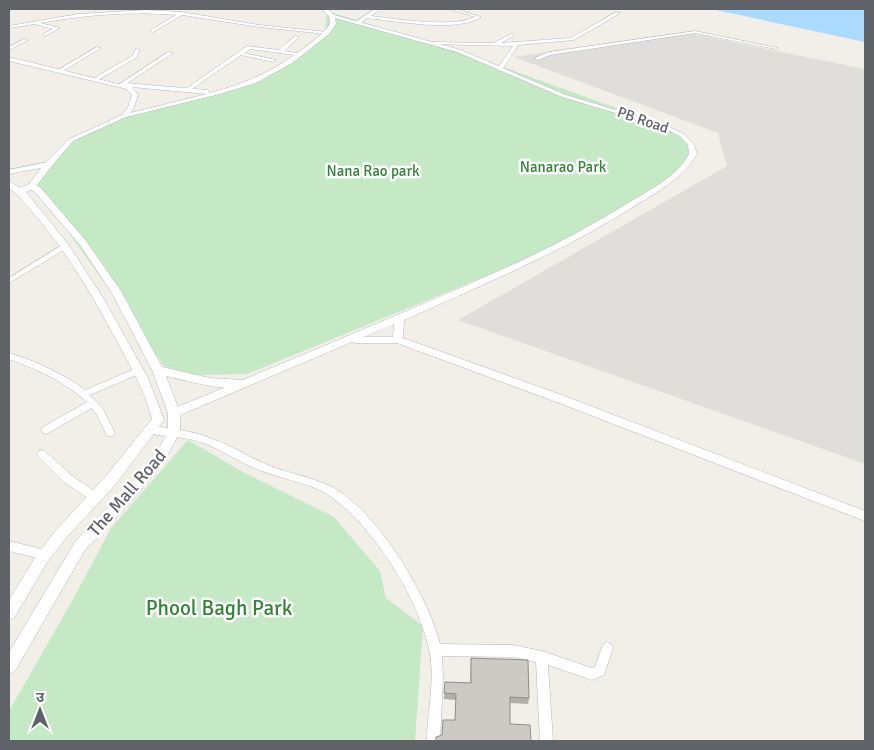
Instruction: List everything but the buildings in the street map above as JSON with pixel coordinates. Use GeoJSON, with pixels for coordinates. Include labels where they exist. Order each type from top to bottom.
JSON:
{"type":"FeatureCollection","features":[{"type":"Feature","properties":{"kind":"main road"},"geometry":{"type":"LineString","coordinates":[[10,172],[48,164]]}},
{"type":"Feature","properties":{"kind":"main road","name":"The Mall Road"},"geometry":{"type":"LineString","coordinates":[[9,666],[80,546],[161,456],[174,432],[174,413],[158,370],[117,293],[83,243],[10,172]]}},
{"type":"Feature","properties":{"kind":"main road","name":"The Mall Road"},"geometry":{"type":"LineString","coordinates":[[9,184],[28,190],[46,220],[96,293],[152,396],[155,425],[45,555],[9,614]]}},
{"type":"Feature","properties":{"kind":"main road"},"geometry":{"type":"LineString","coordinates":[[158,370],[210,382],[242,384]]}},
{"type":"Feature","properties":{"kind":"main road"},"geometry":{"type":"LineString","coordinates":[[155,425],[174,413]]}},
{"type":"Feature","properties":{"kind":"street"},"geometry":{"type":"LineString","coordinates":[[28,190],[48,164],[71,140],[124,116],[217,93],[267,76],[300,55],[326,33],[333,24],[332,16],[325,9]]}},
{"type":"Feature","properties":{"kind":"street"},"geometry":{"type":"LineString","coordinates":[[333,24],[357,22],[378,9]]}},
{"type":"Feature","properties":{"kind":"street"},"geometry":{"type":"LineString","coordinates":[[366,17],[448,23],[467,21],[479,17],[451,9]]}},
{"type":"Feature","properties":{"kind":"street"},"geometry":{"type":"LineString","coordinates":[[10,26],[74,11],[128,11],[182,13],[259,26],[326,33]]}},
{"type":"Feature","properties":{"kind":"street"},"geometry":{"type":"LineString","coordinates":[[153,30],[182,13]]}},
{"type":"Feature","properties":{"kind":"street"},"geometry":{"type":"LineString","coordinates":[[431,43],[494,46],[516,45],[580,36],[618,13]]}},
{"type":"Feature","properties":{"kind":"street","name":"PB Road"},"geometry":{"type":"LineString","coordinates":[[174,413],[377,328],[576,238],[613,218],[672,178],[682,170],[693,154],[687,140],[672,130],[564,96],[459,51],[332,16]]}},
{"type":"Feature","properties":{"kind":"street"},"geometry":{"type":"LineString","coordinates":[[27,23],[58,28],[45,35]]}},
{"type":"Feature","properties":{"kind":"street"},"geometry":{"type":"LineString","coordinates":[[538,58],[549,54],[695,32],[776,48]]}},
{"type":"Feature","properties":{"kind":"street"},"geometry":{"type":"LineString","coordinates":[[494,46],[511,35]]}},
{"type":"Feature","properties":{"kind":"street"},"geometry":{"type":"LineString","coordinates":[[281,51],[297,37]]}},
{"type":"Feature","properties":{"kind":"street"},"geometry":{"type":"LineString","coordinates":[[9,49],[26,40]]}},
{"type":"Feature","properties":{"kind":"street"},"geometry":{"type":"LineString","coordinates":[[500,69],[516,45]]}},
{"type":"Feature","properties":{"kind":"street"},"geometry":{"type":"LineString","coordinates":[[187,90],[252,46],[300,55]]}},
{"type":"Feature","properties":{"kind":"street"},"geometry":{"type":"LineString","coordinates":[[60,70],[99,48]]}},
{"type":"Feature","properties":{"kind":"street"},"geometry":{"type":"LineString","coordinates":[[96,79],[134,57],[138,50]]}},
{"type":"Feature","properties":{"kind":"street"},"geometry":{"type":"LineString","coordinates":[[121,85],[170,53]]}},
{"type":"Feature","properties":{"kind":"street"},"geometry":{"type":"LineString","coordinates":[[239,53],[273,60]]}},
{"type":"Feature","properties":{"kind":"street"},"geometry":{"type":"LineString","coordinates":[[9,59],[121,85],[217,93]]}},
{"type":"Feature","properties":{"kind":"street"},"geometry":{"type":"LineString","coordinates":[[121,85],[133,91],[135,95],[131,107],[124,116]]}},
{"type":"Feature","properties":{"kind":"street"},"geometry":{"type":"LineString","coordinates":[[9,281],[65,247]]}},
{"type":"Feature","properties":{"kind":"street"},"geometry":{"type":"LineString","coordinates":[[398,340],[399,318]]}},
{"type":"Feature","properties":{"kind":"street"},"geometry":{"type":"LineString","coordinates":[[346,341],[398,340],[563,400],[865,516]]}},
{"type":"Feature","properties":{"kind":"street"},"geometry":{"type":"LineString","coordinates":[[9,356],[42,368],[83,394],[98,408],[110,433]]}},
{"type":"Feature","properties":{"kind":"street"},"geometry":{"type":"LineString","coordinates":[[83,394],[138,371]]}},
{"type":"Feature","properties":{"kind":"street"},"geometry":{"type":"LineString","coordinates":[[46,430],[93,403]]}},
{"type":"Feature","properties":{"kind":"street"},"geometry":{"type":"LineString","coordinates":[[155,425],[210,441],[253,464],[321,487],[343,499],[373,530],[404,577],[429,628],[435,650],[433,741]]}},
{"type":"Feature","properties":{"kind":"street"},"geometry":{"type":"LineString","coordinates":[[42,454],[68,479],[95,497]]}},
{"type":"Feature","properties":{"kind":"street"},"geometry":{"type":"LineString","coordinates":[[9,546],[45,555]]}},
{"type":"Feature","properties":{"kind":"street"},"geometry":{"type":"LineString","coordinates":[[435,650],[513,652],[542,657],[592,674],[600,670],[607,648]]}},
{"type":"Feature","properties":{"kind":"street"},"geometry":{"type":"LineString","coordinates":[[542,657],[546,741]]}},
{"type":"Feature","properties":{"kind":"shaded area"},"geometry":{"type":"Polygon","coordinates":[[[684,32],[865,69],[865,464],[458,320],[727,166],[718,133],[514,57],[684,32]]]}},
{"type":"Feature","properties":{"kind":"green space","name":"Nana Rao park"},"geometry":{"type":"Polygon","coordinates":[[[327,11],[478,58],[674,129],[696,152],[663,187],[572,241],[247,374],[197,375],[164,366],[36,187],[49,164],[75,139],[110,121],[218,93],[272,72],[325,31],[327,11]]]}},
{"type":"Feature","properties":{"kind":"green space","name":"Phool Bagh Park"},"geometry":{"type":"Polygon","coordinates":[[[188,440],[241,471],[334,517],[380,571],[386,598],[423,626],[415,741],[9,741],[9,711],[76,594],[111,528],[188,440]]]}},
{"type":"Feature","properties":{"kind":"water"},"geometry":{"type":"Polygon","coordinates":[[[711,9],[865,9],[865,42],[711,9]]]}},
{"type":"Feature","properties":{"kind":"park label","name":"Nanarao Park"},"geometry":{"type":"Point","coordinates":[563,167]}}]}
